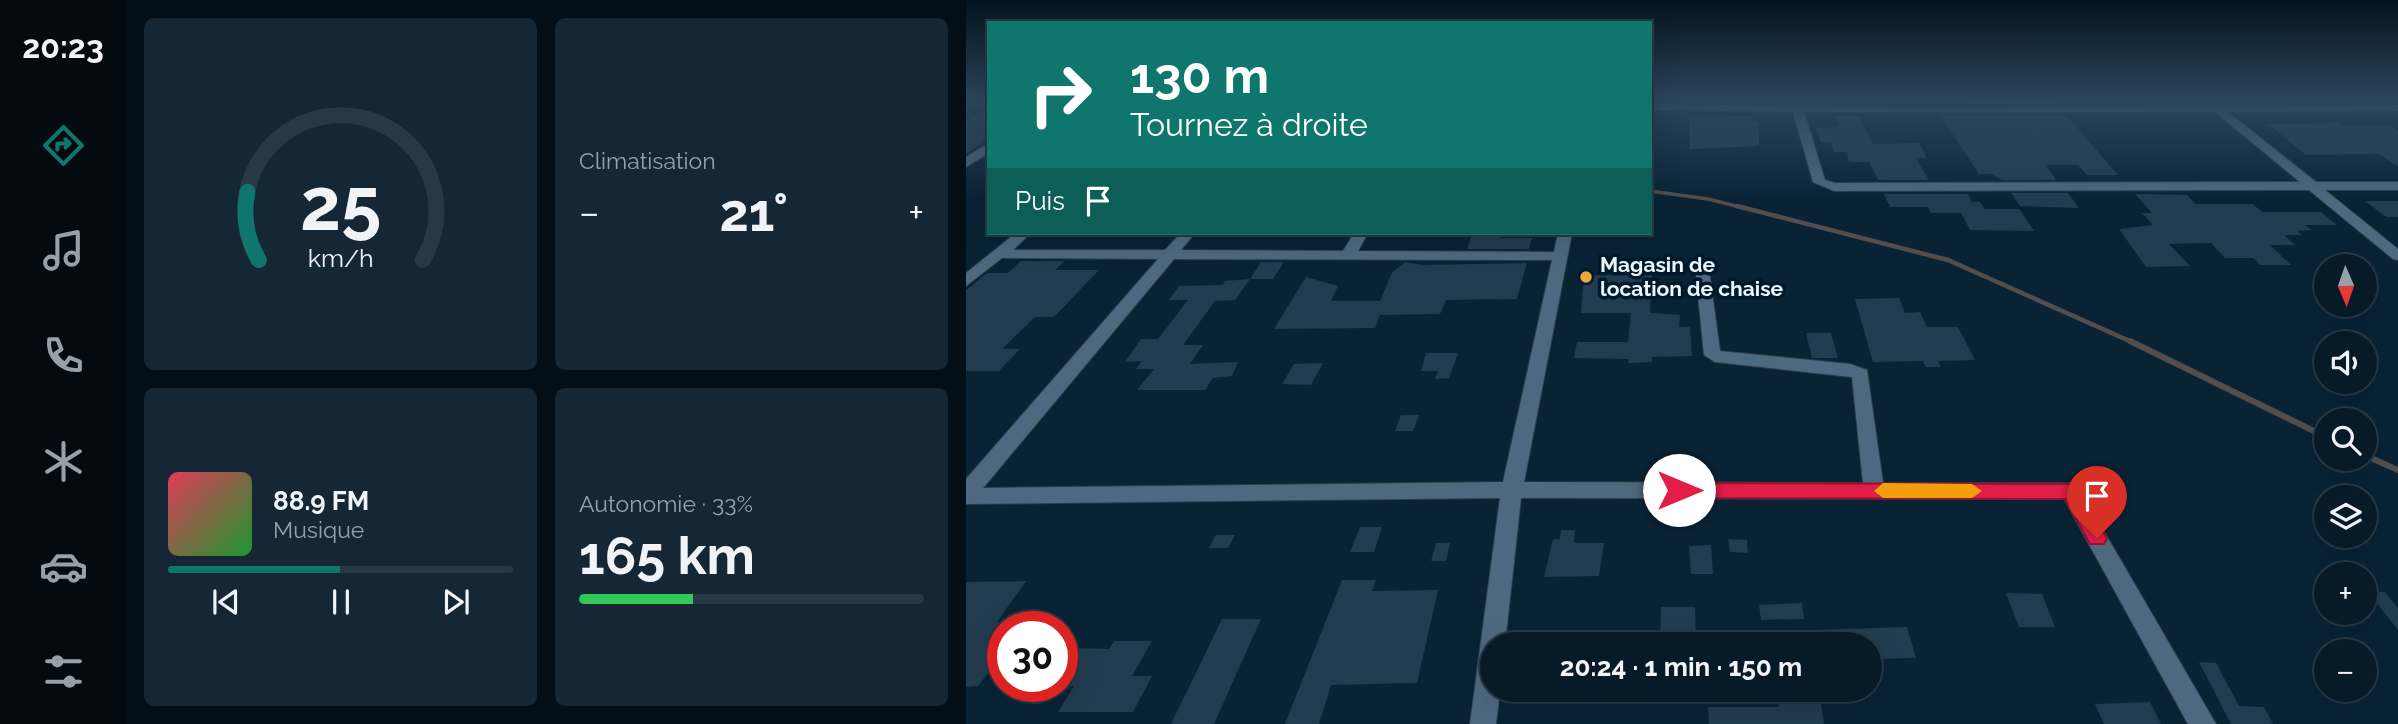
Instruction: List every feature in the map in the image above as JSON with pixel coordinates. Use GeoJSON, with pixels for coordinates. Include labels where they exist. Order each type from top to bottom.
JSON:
{"type":"FeatureCollection","features":[{"type":"Feature","properties":{"kind":"street"},"geometry":{"type":"LineString","coordinates":[[1805,134],[1819,182],[1834,187],[2398,186]]}},
{"type":"Feature","properties":{"kind":"street"},"geometry":{"type":"LineString","coordinates":[[2248,134],[2398,256]]}},
{"type":"Feature","properties":{"kind":"street"},"geometry":{"type":"LineString","coordinates":[[966,164],[987,148]]}},
{"type":"Feature","properties":{"kind":"street"},"geometry":{"type":"LineString","coordinates":[[966,164],[987,165]]}},
{"type":"Feature","properties":{"kind":"street"},"geometry":{"type":"LineString","coordinates":[[966,281],[1022,235]]}},
{"type":"Feature","properties":{"kind":"street"},"geometry":{"type":"LineString","coordinates":[[966,494],[1186,235]]}},
{"type":"Feature","properties":{"kind":"street"},"geometry":{"type":"LineString","coordinates":[[1348,255],[1360,235]]}},
{"type":"Feature","properties":{"kind":"street"},"geometry":{"type":"LineString","coordinates":[[1483,724],[1512,490],[1564,235]]}},
{"type":"Feature","properties":{"kind":"street"},"geometry":{"type":"LineString","coordinates":[[998,254],[1559,256]]}},
{"type":"Feature","properties":{"kind":"street"},"geometry":{"type":"LineString","coordinates":[[1703,265],[1710,351],[1715,356],[1850,370],[1861,374],[1874,491]]}},
{"type":"Feature","properties":{"kind":"street"},"geometry":{"type":"LineString","coordinates":[[966,494],[1512,490],[2070,491],[2203,724]]}},
{"type":"Feature","properties":{"kind":"building"},"geometry":{"type":"Polygon","coordinates":[[[966,134],[987,134],[987,140],[966,154],[966,134]]]}},
{"type":"Feature","properties":{"kind":"building"},"geometry":{"type":"Polygon","coordinates":[[[1690,134],[1759,134],[1759,146],[1690,149],[1690,134]]]}},
{"type":"Feature","properties":{"kind":"building"},"geometry":{"type":"Polygon","coordinates":[[[1818,134],[1868,134],[1873,144],[1919,143],[1927,158],[1916,158],[1929,180],[1878,180],[1869,162],[1849,162],[1847,152],[1834,152],[1831,142],[1821,143],[1818,134]]]}},
{"type":"Feature","properties":{"kind":"building"},"geometry":{"type":"Polygon","coordinates":[[[1952,134],[2082,134],[2118,175],[2087,175],[2078,165],[2046,165],[2056,180],[2002,180],[1991,174],[1979,174],[1952,134]]]}},
{"type":"Feature","properties":{"kind":"building"},"geometry":{"type":"Polygon","coordinates":[[[2280,134],[2398,134],[2398,166],[2378,154],[2306,155],[2280,134]]]}},
{"type":"Feature","properties":{"kind":"building"},"geometry":{"type":"Polygon","coordinates":[[[2011,193],[2068,193],[2079,208],[2020,206],[2011,193]]]}},
{"type":"Feature","properties":{"kind":"building"},"geometry":{"type":"Polygon","coordinates":[[[1884,194],[1968,194],[1972,202],[1980,202],[1985,209],[2019,209],[2034,231],[1970,230],[1961,213],[1931,213],[1928,207],[1890,207],[1884,194]]]}},
{"type":"Feature","properties":{"kind":"building"},"geometry":{"type":"Polygon","coordinates":[[[2135,194],[2187,195],[2196,204],[2253,204],[2262,212],[2321,212],[2337,225],[2305,225],[2312,230],[2297,231],[2302,235],[2284,235],[2295,245],[2270,245],[2291,265],[2260,265],[2254,258],[2225,258],[2211,243],[2169,244],[2190,266],[2146,267],[2119,229],[2153,225],[2142,213],[2152,213],[2135,194]]]}},
{"type":"Feature","properties":{"kind":"building"},"geometry":{"type":"Polygon","coordinates":[[[2365,201],[2398,201],[2398,217],[2386,217],[2365,201]]]}},
{"type":"Feature","properties":{"kind":"building"},"geometry":{"type":"Polygon","coordinates":[[[1471,235],[1532,238],[1529,249],[1467,249],[1471,235]]]}},
{"type":"Feature","properties":{"kind":"building"},"geometry":{"type":"Polygon","coordinates":[[[1021,261],[1065,261],[1055,270],[1099,270],[1054,317],[1035,317],[1002,349],[1020,349],[999,371],[966,371],[966,290],[987,273],[1008,273],[1021,261]]]}},
{"type":"Feature","properties":{"kind":"building"},"geometry":{"type":"Polygon","coordinates":[[[1261,262],[1284,262],[1273,279],[1250,279],[1261,262]]]}},
{"type":"Feature","properties":{"kind":"building"},"geometry":{"type":"Polygon","coordinates":[[[1405,262],[1424,265],[1527,263],[1517,299],[1446,300],[1440,314],[1380,315],[1375,328],[1274,329],[1306,277],[1338,286],[1331,301],[1380,301],[1392,273],[1405,262]]]}},
{"type":"Feature","properties":{"kind":"building"},"geometry":{"type":"Polygon","coordinates":[[[1652,272],[1650,313],[1680,315],[1679,327],[1690,327],[1692,356],[1652,357],[1652,362],[1628,363],[1629,359],[1574,358],[1577,342],[1628,342],[1631,313],[1581,313],[1584,276],[1652,272]]]}},
{"type":"Feature","properties":{"kind":"building"},"geometry":{"type":"Polygon","coordinates":[[[1250,279],[1235,300],[1215,301],[1183,345],[1203,345],[1190,364],[1238,362],[1232,376],[1213,378],[1205,390],[1137,390],[1154,369],[1136,369],[1142,361],[1125,362],[1141,339],[1158,339],[1188,300],[1169,300],[1179,286],[1223,285],[1225,281],[1250,279]]]}},
{"type":"Feature","properties":{"kind":"building"},"geometry":{"type":"Polygon","coordinates":[[[1899,298],[1905,313],[1920,312],[1927,327],[1958,327],[1975,360],[1938,361],[1941,367],[1926,367],[1923,361],[1873,362],[1855,299],[1899,298]]]}},
{"type":"Feature","properties":{"kind":"building"},"geometry":{"type":"Polygon","coordinates":[[[1806,333],[1831,333],[1838,358],[1812,358],[1806,333]]]}},
{"type":"Feature","properties":{"kind":"building"},"geometry":{"type":"Polygon","coordinates":[[[1426,353],[1458,353],[1449,378],[1435,379],[1438,371],[1421,371],[1426,353]]]}},
{"type":"Feature","properties":{"kind":"building"},"geometry":{"type":"Polygon","coordinates":[[[1323,363],[1311,385],[1282,384],[1294,364],[1323,363]]]}},
{"type":"Feature","properties":{"kind":"building"},"geometry":{"type":"Polygon","coordinates":[[[1401,415],[1419,415],[1413,431],[1395,431],[1401,415]]]}},
{"type":"Feature","properties":{"kind":"building"},"geometry":{"type":"Polygon","coordinates":[[[1360,527],[1382,527],[1374,552],[1350,552],[1360,527]]]}},
{"type":"Feature","properties":{"kind":"building"},"geometry":{"type":"Polygon","coordinates":[[[1561,530],[1575,530],[1574,543],[1604,543],[1599,576],[1544,577],[1553,539],[1560,539],[1561,530]]]}},
{"type":"Feature","properties":{"kind":"building"},"geometry":{"type":"Polygon","coordinates":[[[1216,535],[1235,535],[1228,548],[1209,548],[1216,535]]]}},
{"type":"Feature","properties":{"kind":"building"},"geometry":{"type":"Polygon","coordinates":[[[1728,539],[1747,540],[1748,553],[1730,552],[1728,539]]]}},
{"type":"Feature","properties":{"kind":"building"},"geometry":{"type":"Polygon","coordinates":[[[1436,543],[1450,543],[1446,561],[1431,561],[1436,543]]]}},
{"type":"Feature","properties":{"kind":"building"},"geometry":{"type":"Polygon","coordinates":[[[1711,545],[1713,574],[1691,574],[1689,546],[1711,545]]]}},
{"type":"Feature","properties":{"kind":"building"},"geometry":{"type":"Polygon","coordinates":[[[1342,580],[1376,580],[1372,591],[1438,590],[1417,683],[1331,685],[1319,724],[1285,724],[1342,580]]]}},
{"type":"Feature","properties":{"kind":"building"},"geometry":{"type":"Polygon","coordinates":[[[1026,581],[1005,611],[987,611],[987,674],[978,686],[966,687],[966,582],[1026,581]]]}},
{"type":"Feature","properties":{"kind":"building"},"geometry":{"type":"Polygon","coordinates":[[[2377,592],[2385,592],[2398,608],[2398,630],[2377,603],[2377,592]]]}},
{"type":"Feature","properties":{"kind":"building"},"geometry":{"type":"Polygon","coordinates":[[[2006,593],[2042,594],[2055,627],[2019,627],[2006,593]]]}},
{"type":"Feature","properties":{"kind":"building"},"geometry":{"type":"Polygon","coordinates":[[[1802,603],[1804,619],[1761,620],[1759,605],[1802,603]]]}},
{"type":"Feature","properties":{"kind":"building"},"geometry":{"type":"Polygon","coordinates":[[[1661,607],[1695,607],[1696,632],[1660,632],[1661,607]]]}},
{"type":"Feature","properties":{"kind":"building"},"geometry":{"type":"Polygon","coordinates":[[[1222,619],[1261,619],[1214,724],[1171,724],[1222,619]]]}},
{"type":"Feature","properties":{"kind":"building"},"geometry":{"type":"Polygon","coordinates":[[[1907,627],[1916,658],[1882,659],[1882,632],[1813,630],[1907,627]]]}},
{"type":"Feature","properties":{"kind":"building"},"geometry":{"type":"Polygon","coordinates":[[[1114,641],[1152,641],[1132,676],[1152,676],[1133,712],[1058,712],[1064,702],[1078,702],[1078,648],[1109,649],[1114,641]]]}},
{"type":"Feature","properties":{"kind":"building"},"geometry":{"type":"Polygon","coordinates":[[[2199,662],[2216,663],[2239,706],[2264,707],[2273,724],[2231,724],[2199,662]]]}},
{"type":"Feature","properties":{"kind":"building"},"geometry":{"type":"Polygon","coordinates":[[[1778,702],[1821,702],[1824,724],[1709,724],[1708,707],[1779,707],[1778,702]]]}},
{"type":"Feature","properties":{"kind":"building"},"geometry":{"type":"Polygon","coordinates":[[[2150,702],[2161,724],[2104,724],[2095,704],[2150,702]]]}},
{"type":"Feature","properties":{"kind":"waterway"},"geometry":{"type":"LineString","coordinates":[[1652,191],[1708,199],[1744,208]]}},
{"type":"Feature","properties":{"kind":"waterway"},"geometry":{"type":"LineString","coordinates":[[1737,206],[1948,260],[2134,343]]}},
{"type":"Feature","properties":{"kind":"waterway"},"geometry":{"type":"LineString","coordinates":[[2130,341],[2314,431]]}},
{"type":"Feature","properties":{"kind":"waterway"},"geometry":{"type":"LineString","coordinates":[[2377,461],[2398,470]]}},
{"type":"Feature","properties":{"kind":"slow traffic"},"geometry":{"type":"LineString","coordinates":[[1883,491],[1972,491]]}},
{"type":"Feature","properties":{"kind":"place","name":"Magasin de location de chaise"},"geometry":{"type":"Point","coordinates":[1586,277]}},
{"type":"Feature","properties":{"kind":"route"},"geometry":{"type":"LineString","coordinates":[[1679,490],[2070,491],[2097,538]]}}]}
